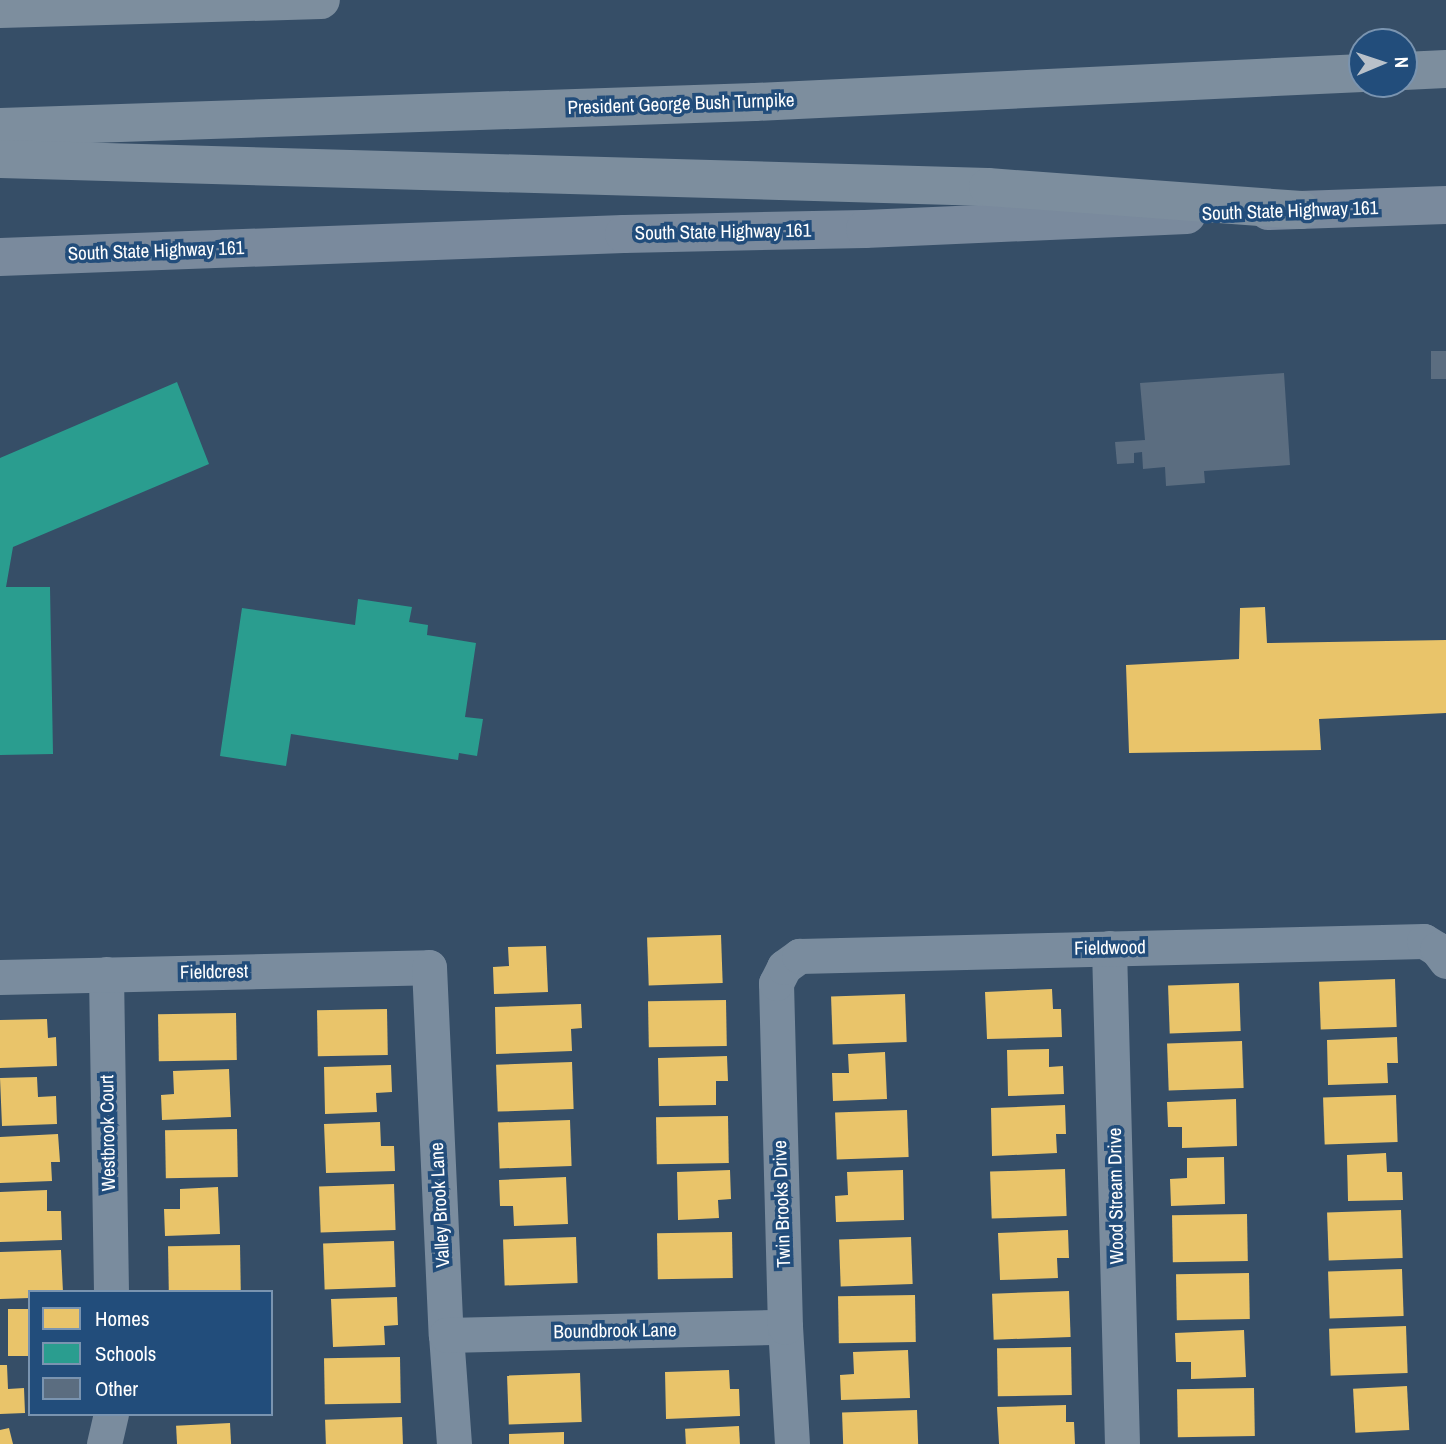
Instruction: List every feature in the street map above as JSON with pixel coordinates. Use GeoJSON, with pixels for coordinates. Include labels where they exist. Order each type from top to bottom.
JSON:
{"type":"FeatureCollection","features":[{"type":"Feature","properties":{"kind":"highway"},"geometry":{"type":"LineString","coordinates":[[0,9],[321,0]]}},
{"type":"Feature","properties":{"kind":"highway"},"geometry":{"type":"LineString","coordinates":[[1418,70],[1446,69]]}},
{"type":"Feature","properties":{"kind":"highway","name":"President George Bush Turnpike"},"geometry":{"type":"LineString","coordinates":[[0,127],[769,101],[1348,74]]}},
{"type":"Feature","properties":{"kind":"highway"},"geometry":{"type":"LineString","coordinates":[[0,159],[975,186],[1301,210]]}},
{"type":"Feature","properties":{"kind":"main road","name":"South State Highway 161"},"geometry":{"type":"LineString","coordinates":[[0,257],[624,234],[865,229],[1446,205]]}},
{"type":"Feature","properties":{"kind":"street","name":"Fieldwood"},"geometry":{"type":"LineString","coordinates":[[784,967],[799,956],[1424,941],[1441,955]]}},
{"type":"Feature","properties":{"kind":"street","name":"Wood Stream Drive"},"geometry":{"type":"LineString","coordinates":[[1109,948],[1122,1444]]}},
{"type":"Feature","properties":{"kind":"street","name":"Fieldcrest"},"geometry":{"type":"LineString","coordinates":[[0,977],[429,967]]}},
{"type":"Feature","properties":{"kind":"street","name":"Valley Brook Lane"},"geometry":{"type":"LineString","coordinates":[[429,967],[446,1335],[454,1444]]}},
{"type":"Feature","properties":{"kind":"street","name":"Twin Brooks Drive"},"geometry":{"type":"LineString","coordinates":[[784,967],[776,983],[785,1327],[792,1444]]}},
{"type":"Feature","properties":{"kind":"street","name":"Westbrook Court"},"geometry":{"type":"LineString","coordinates":[[106,974],[111,1290]]}},
{"type":"Feature","properties":{"kind":"street","name":"Boundbrook Lane"},"geometry":{"type":"LineString","coordinates":[[446,1335],[785,1327]]}},
{"type":"Feature","properties":{"kind":"street"},"geometry":{"type":"LineString","coordinates":[[104,1444],[111,1416]]}},
{"type":"Feature","properties":{"kind":"building: Homes"},"geometry":{"type":"Polygon","coordinates":[[[1265,607],[1267,643],[1446,640],[1446,713],[1319,719],[1321,750],[1129,753],[1126,665],[1239,659],[1240,608],[1265,607]]]}},
{"type":"Feature","properties":{"kind":"building: Homes"},"geometry":{"type":"Polygon","coordinates":[[[721,935],[723,983],[649,986],[647,938],[721,935]]]}},
{"type":"Feature","properties":{"kind":"building: Homes"},"geometry":{"type":"Polygon","coordinates":[[[546,946],[548,992],[494,994],[493,967],[509,966],[508,947],[546,946]]]}},
{"type":"Feature","properties":{"kind":"building: Homes"},"geometry":{"type":"Polygon","coordinates":[[[1395,979],[1397,1027],[1321,1030],[1319,982],[1395,979]]]}},
{"type":"Feature","properties":{"kind":"building: Homes"},"geometry":{"type":"Polygon","coordinates":[[[1239,983],[1241,1031],[1170,1033],[1168,985],[1239,983]]]}},
{"type":"Feature","properties":{"kind":"building: Homes"},"geometry":{"type":"Polygon","coordinates":[[[1052,989],[1053,1009],[1061,1009],[1062,1037],[987,1039],[985,992],[1052,989]]]}},
{"type":"Feature","properties":{"kind":"building: Homes"},"geometry":{"type":"Polygon","coordinates":[[[905,994],[907,1042],[833,1045],[831,997],[905,994]]]}},
{"type":"Feature","properties":{"kind":"building: Homes"},"geometry":{"type":"Polygon","coordinates":[[[726,1000],[727,1046],[649,1047],[648,1001],[726,1000]]]}},
{"type":"Feature","properties":{"kind":"building: Homes"},"geometry":{"type":"Polygon","coordinates":[[[581,1004],[582,1028],[571,1029],[572,1051],[496,1054],[495,1007],[581,1004]]]}},
{"type":"Feature","properties":{"kind":"building: Homes"},"geometry":{"type":"Polygon","coordinates":[[[387,1009],[388,1055],[318,1056],[317,1010],[387,1009]]]}},
{"type":"Feature","properties":{"kind":"building: Homes"},"geometry":{"type":"Polygon","coordinates":[[[236,1013],[237,1060],[159,1061],[158,1014],[236,1013]]]}},
{"type":"Feature","properties":{"kind":"building: Homes"},"geometry":{"type":"Polygon","coordinates":[[[47,1019],[48,1038],[56,1037],[57,1066],[0,1068],[0,1020],[47,1019]]]}},
{"type":"Feature","properties":{"kind":"building: Homes"},"geometry":{"type":"Polygon","coordinates":[[[1397,1037],[1398,1063],[1387,1063],[1388,1083],[1328,1085],[1327,1040],[1397,1037]]]}},
{"type":"Feature","properties":{"kind":"building: Homes"},"geometry":{"type":"Polygon","coordinates":[[[1242,1041],[1244,1088],[1169,1091],[1167,1044],[1242,1041]]]}},
{"type":"Feature","properties":{"kind":"building: Homes"},"geometry":{"type":"Polygon","coordinates":[[[1049,1049],[1049,1067],[1063,1066],[1064,1094],[1008,1096],[1007,1050],[1049,1049]]]}},
{"type":"Feature","properties":{"kind":"building: Homes"},"geometry":{"type":"Polygon","coordinates":[[[885,1052],[887,1099],[833,1101],[832,1073],[849,1073],[848,1054],[885,1052]]]}},
{"type":"Feature","properties":{"kind":"building: Homes"},"geometry":{"type":"Polygon","coordinates":[[[727,1056],[728,1081],[716,1081],[716,1105],[659,1106],[658,1058],[727,1056]]]}},
{"type":"Feature","properties":{"kind":"building: Homes"},"geometry":{"type":"Polygon","coordinates":[[[572,1062],[574,1109],[498,1112],[496,1065],[572,1062]]]}},
{"type":"Feature","properties":{"kind":"building: Homes"},"geometry":{"type":"Polygon","coordinates":[[[391,1065],[392,1092],[376,1093],[377,1112],[325,1114],[324,1067],[391,1065]]]}},
{"type":"Feature","properties":{"kind":"building: Homes"},"geometry":{"type":"Polygon","coordinates":[[[229,1069],[231,1117],[162,1120],[161,1095],[174,1094],[173,1071],[229,1069]]]}},
{"type":"Feature","properties":{"kind":"building: Homes"},"geometry":{"type":"Polygon","coordinates":[[[37,1077],[38,1097],[56,1096],[57,1124],[2,1126],[0,1078],[37,1077]]]}},
{"type":"Feature","properties":{"kind":"building: Homes"},"geometry":{"type":"Polygon","coordinates":[[[1396,1095],[1398,1142],[1325,1145],[1323,1098],[1396,1095]]]}},
{"type":"Feature","properties":{"kind":"building: Homes"},"geometry":{"type":"Polygon","coordinates":[[[1236,1099],[1237,1146],[1182,1148],[1182,1127],[1168,1127],[1167,1102],[1236,1099]]]}},
{"type":"Feature","properties":{"kind":"building: Homes"},"geometry":{"type":"Polygon","coordinates":[[[1065,1105],[1066,1134],[1056,1134],[1057,1153],[992,1156],[991,1108],[1065,1105]]]}},
{"type":"Feature","properties":{"kind":"building: Homes"},"geometry":{"type":"Polygon","coordinates":[[[907,1110],[909,1157],[837,1159],[835,1113],[907,1110]]]}},
{"type":"Feature","properties":{"kind":"building: Homes"},"geometry":{"type":"Polygon","coordinates":[[[728,1116],[729,1163],[657,1164],[656,1117],[728,1116]]]}},
{"type":"Feature","properties":{"kind":"building: Homes"},"geometry":{"type":"Polygon","coordinates":[[[570,1120],[572,1166],[500,1168],[498,1123],[570,1120]]]}},
{"type":"Feature","properties":{"kind":"building: Homes"},"geometry":{"type":"Polygon","coordinates":[[[380,1122],[381,1146],[394,1146],[395,1171],[326,1173],[324,1124],[380,1122]]]}},
{"type":"Feature","properties":{"kind":"building: Homes"},"geometry":{"type":"Polygon","coordinates":[[[237,1129],[238,1177],[166,1178],[165,1130],[237,1129]]]}},
{"type":"Feature","properties":{"kind":"building: Homes"},"geometry":{"type":"Polygon","coordinates":[[[58,1134],[60,1162],[51,1162],[52,1181],[0,1183],[0,1137],[58,1134]]]}},
{"type":"Feature","properties":{"kind":"building: Homes"},"geometry":{"type":"Polygon","coordinates":[[[1386,1153],[1387,1172],[1402,1172],[1403,1200],[1348,1201],[1347,1155],[1386,1153]]]}},
{"type":"Feature","properties":{"kind":"building: Homes"},"geometry":{"type":"Polygon","coordinates":[[[1224,1157],[1225,1204],[1171,1206],[1170,1179],[1187,1178],[1187,1158],[1224,1157]]]}},
{"type":"Feature","properties":{"kind":"building: Homes"},"geometry":{"type":"Polygon","coordinates":[[[1065,1169],[1067,1216],[992,1219],[990,1172],[1065,1169]]]}},
{"type":"Feature","properties":{"kind":"building: Homes"},"geometry":{"type":"Polygon","coordinates":[[[730,1170],[731,1199],[718,1200],[719,1218],[678,1220],[677,1172],[730,1170]]]}},
{"type":"Feature","properties":{"kind":"building: Homes"},"geometry":{"type":"Polygon","coordinates":[[[903,1170],[904,1220],[836,1222],[835,1196],[848,1195],[847,1172],[903,1170]]]}},
{"type":"Feature","properties":{"kind":"building: Homes"},"geometry":{"type":"Polygon","coordinates":[[[566,1177],[568,1224],[514,1226],[513,1206],[500,1206],[499,1180],[566,1177]]]}},
{"type":"Feature","properties":{"kind":"building: Homes"},"geometry":{"type":"Polygon","coordinates":[[[394,1184],[396,1230],[321,1233],[319,1187],[394,1184]]]}},
{"type":"Feature","properties":{"kind":"building: Homes"},"geometry":{"type":"Polygon","coordinates":[[[218,1187],[220,1234],[165,1236],[164,1209],[180,1209],[180,1189],[218,1187]]]}},
{"type":"Feature","properties":{"kind":"building: Homes"},"geometry":{"type":"Polygon","coordinates":[[[47,1190],[47,1211],[61,1211],[62,1240],[0,1242],[0,1192],[47,1190]]]}},
{"type":"Feature","properties":{"kind":"building: Homes"},"geometry":{"type":"Polygon","coordinates":[[[1401,1210],[1403,1258],[1329,1261],[1327,1213],[1401,1210]]]}},
{"type":"Feature","properties":{"kind":"building: Homes"},"geometry":{"type":"Polygon","coordinates":[[[1247,1214],[1248,1261],[1173,1262],[1172,1215],[1247,1214]]]}},
{"type":"Feature","properties":{"kind":"building: Homes"},"geometry":{"type":"Polygon","coordinates":[[[1068,1230],[1069,1258],[1057,1258],[1058,1278],[1000,1280],[998,1233],[1068,1230]]]}},
{"type":"Feature","properties":{"kind":"building: Homes"},"geometry":{"type":"Polygon","coordinates":[[[732,1232],[733,1278],[658,1279],[657,1233],[732,1232]]]}},
{"type":"Feature","properties":{"kind":"building: Homes"},"geometry":{"type":"Polygon","coordinates":[[[576,1237],[578,1283],[505,1286],[503,1240],[576,1237]]]}},
{"type":"Feature","properties":{"kind":"building: Homes"},"geometry":{"type":"Polygon","coordinates":[[[911,1237],[913,1284],[841,1286],[839,1240],[911,1237]]]}},
{"type":"Feature","properties":{"kind":"building: Homes"},"geometry":{"type":"Polygon","coordinates":[[[394,1241],[396,1287],[325,1289],[323,1243],[394,1241]]]}},
{"type":"Feature","properties":{"kind":"building: Homes"},"geometry":{"type":"Polygon","coordinates":[[[240,1245],[241,1290],[169,1290],[168,1246],[240,1245]]]}},
{"type":"Feature","properties":{"kind":"building: Homes"},"geometry":{"type":"Polygon","coordinates":[[[61,1250],[63,1290],[28,1290],[28,1298],[0,1299],[0,1252],[61,1250]]]}},
{"type":"Feature","properties":{"kind":"building: Homes"},"geometry":{"type":"Polygon","coordinates":[[[1402,1269],[1404,1316],[1330,1319],[1328,1272],[1402,1269]]]}},
{"type":"Feature","properties":{"kind":"building: Homes"},"geometry":{"type":"Polygon","coordinates":[[[1249,1273],[1250,1319],[1177,1320],[1176,1274],[1249,1273]]]}},
{"type":"Feature","properties":{"kind":"building: Homes"},"geometry":{"type":"Polygon","coordinates":[[[1069,1291],[1071,1337],[994,1340],[992,1294],[1069,1291]]]}},
{"type":"Feature","properties":{"kind":"building: Homes"},"geometry":{"type":"Polygon","coordinates":[[[915,1295],[916,1342],[839,1343],[838,1296],[915,1295]]]}},
{"type":"Feature","properties":{"kind":"building: Homes"},"geometry":{"type":"Polygon","coordinates":[[[397,1297],[398,1325],[384,1326],[385,1345],[333,1347],[331,1299],[397,1297]]]}},
{"type":"Feature","properties":{"kind":"building: Homes"},"geometry":{"type":"Polygon","coordinates":[[[8,1309],[28,1309],[28,1356],[8,1356],[8,1309]]]}},
{"type":"Feature","properties":{"kind":"building: Homes"},"geometry":{"type":"Polygon","coordinates":[[[1406,1326],[1408,1373],[1331,1376],[1329,1329],[1406,1326]]]}},
{"type":"Feature","properties":{"kind":"building: Homes"},"geometry":{"type":"Polygon","coordinates":[[[1244,1330],[1246,1377],[1191,1379],[1191,1362],[1176,1362],[1175,1333],[1244,1330]]]}},
{"type":"Feature","properties":{"kind":"building: Homes"},"geometry":{"type":"Polygon","coordinates":[[[1071,1347],[1072,1395],[998,1396],[997,1348],[1071,1347]]]}},
{"type":"Feature","properties":{"kind":"building: Homes"},"geometry":{"type":"Polygon","coordinates":[[[908,1350],[910,1398],[841,1400],[840,1375],[854,1374],[853,1352],[908,1350]]]}},
{"type":"Feature","properties":{"kind":"building: Homes"},"geometry":{"type":"Polygon","coordinates":[[[400,1357],[401,1403],[325,1404],[324,1358],[400,1357]]]}},
{"type":"Feature","properties":{"kind":"building: Homes"},"geometry":{"type":"Polygon","coordinates":[[[0,1365],[7,1365],[8,1389],[24,1388],[25,1413],[0,1414],[0,1365]]]}},
{"type":"Feature","properties":{"kind":"building: Homes"},"geometry":{"type":"Polygon","coordinates":[[[729,1370],[730,1389],[739,1389],[740,1416],[666,1419],[665,1372],[729,1370]]]}},
{"type":"Feature","properties":{"kind":"building: Homes"},"geometry":{"type":"Polygon","coordinates":[[[580,1373],[582,1422],[509,1425],[507,1376],[580,1373]]]}},
{"type":"Feature","properties":{"kind":"building: Homes"},"geometry":{"type":"Polygon","coordinates":[[[1407,1386],[1409,1430],[1355,1433],[1353,1389],[1407,1386]]]}},
{"type":"Feature","properties":{"kind":"building: Homes"},"geometry":{"type":"Polygon","coordinates":[[[1254,1388],[1255,1436],[1178,1437],[1177,1389],[1254,1388]]]}},
{"type":"Feature","properties":{"kind":"building: Homes"},"geometry":{"type":"Polygon","coordinates":[[[1066,1405],[1066,1422],[1074,1422],[1075,1444],[999,1444],[997,1407],[1066,1405]]]}},
{"type":"Feature","properties":{"kind":"building: Homes"},"geometry":{"type":"Polygon","coordinates":[[[917,1410],[918,1444],[843,1444],[842,1413],[917,1410]]]}},
{"type":"Feature","properties":{"kind":"building: Homes"},"geometry":{"type":"Polygon","coordinates":[[[402,1417],[403,1444],[326,1444],[325,1420],[402,1417]]]}},
{"type":"Feature","properties":{"kind":"building: Homes"},"geometry":{"type":"Polygon","coordinates":[[[230,1423],[231,1444],[177,1444],[176,1426],[230,1423]]]}},
{"type":"Feature","properties":{"kind":"building: Homes"},"geometry":{"type":"Polygon","coordinates":[[[739,1426],[740,1444],[686,1444],[685,1429],[739,1426]]]}},
{"type":"Feature","properties":{"kind":"building: Homes"},"geometry":{"type":"Polygon","coordinates":[[[9,1428],[13,1444],[0,1444],[0,1430],[9,1428]]]}},
{"type":"Feature","properties":{"kind":"building: Homes"},"geometry":{"type":"Polygon","coordinates":[[[564,1432],[564,1444],[509,1444],[509,1434],[564,1432]]]}},
{"type":"Feature","properties":{"kind":"building: Schools"},"geometry":{"type":"Polygon","coordinates":[[[177,382],[209,464],[13,547],[6,587],[50,587],[53,754],[0,755],[0,458],[177,382]]]}},
{"type":"Feature","properties":{"kind":"building: Schools"},"geometry":{"type":"Polygon","coordinates":[[[358,599],[412,607],[409,622],[428,625],[427,635],[476,643],[465,717],[483,719],[477,756],[459,753],[458,760],[291,734],[286,766],[220,756],[242,608],[355,625],[358,599]]]}},
{"type":"Feature","properties":{"kind":"building: Other"},"geometry":{"type":"Polygon","coordinates":[[[1431,351],[1446,351],[1446,379],[1431,379],[1431,351]]]}},
{"type":"Feature","properties":{"kind":"building: Other"},"geometry":{"type":"Polygon","coordinates":[[[1284,373],[1290,465],[1204,471],[1205,483],[1166,486],[1165,467],[1143,469],[1142,452],[1134,453],[1134,463],[1117,464],[1115,442],[1145,440],[1140,383],[1284,373]]]}}]}
